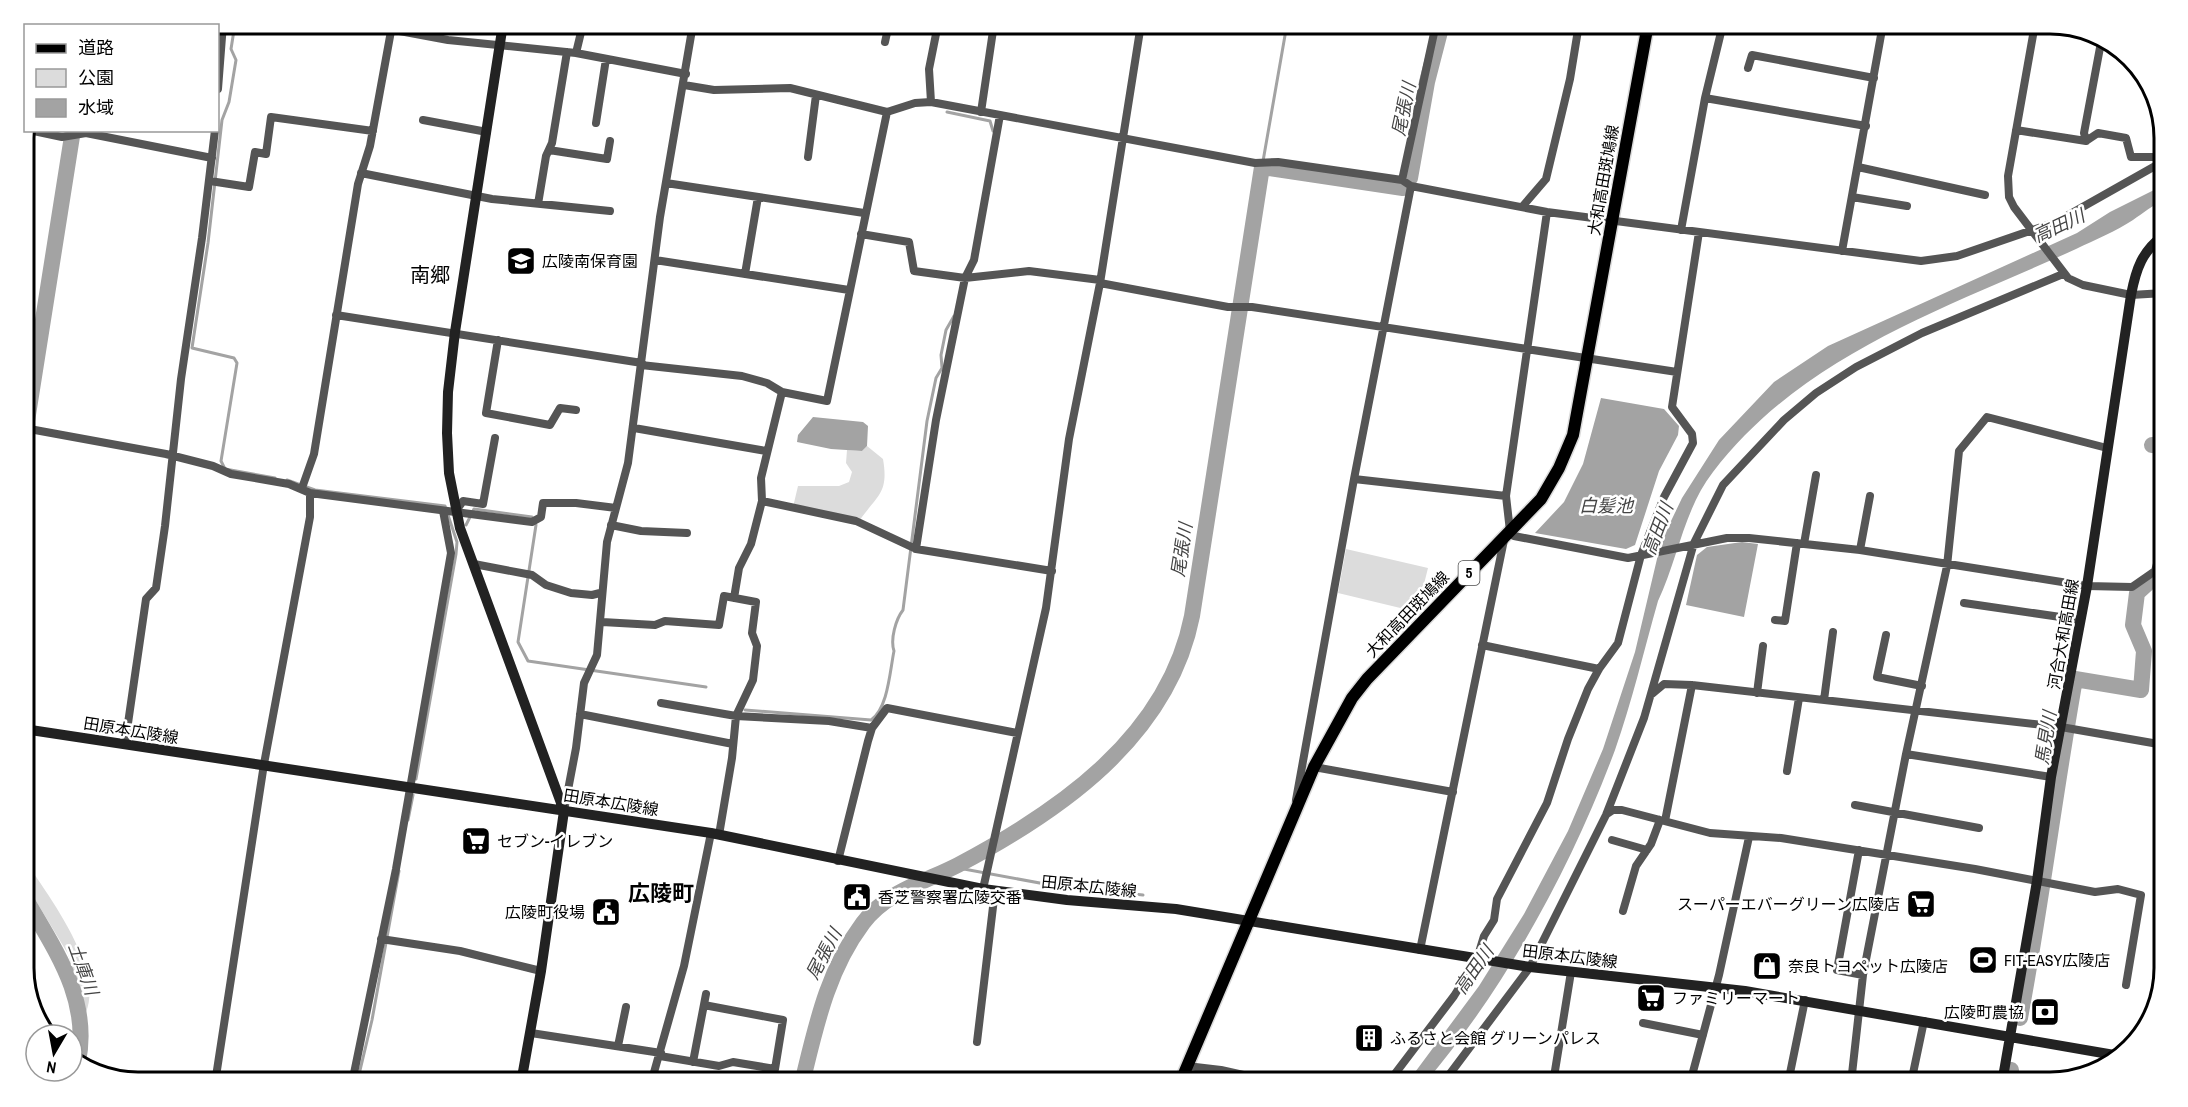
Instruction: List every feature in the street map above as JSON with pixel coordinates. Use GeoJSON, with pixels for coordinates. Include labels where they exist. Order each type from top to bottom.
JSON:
{"type":"FeatureCollection","features":[{"type":"Feature","properties":{"kind":"main road"},"geometry":{"type":"LineString","coordinates":[[502,34],[455,332],[448,393],[447,433],[450,511],[474,564],[564,811],[541,971],[523,1072]]}},
{"type":"Feature","properties":{"kind":"main road","name":"大和高田斑鳩線"},"geometry":{"type":"LineString","coordinates":[[1185,1072],[1247,920],[1314,767],[1352,698],[1367,679],[1541,498],[1559,468],[1573,435],[1646,34]]}},
{"type":"Feature","properties":{"kind":"main road","name":"河合大和高田線"},"geometry":{"type":"LineString","coordinates":[[2004,1072],[2042,882],[2052,777],[2066,728],[2131,295],[2138,263],[2146,250],[2153,244]]}},
{"type":"Feature","properties":{"kind":"main road","name":"田原本広陵線"},"geometry":{"type":"LineString","coordinates":[[35,731],[715,834],[949,882],[985,879],[995,890],[1176,909],[1420,950],[1571,972],[1716,986],[2108,1054]]}},
{"type":"Feature","properties":{"kind":"street"},"geometry":{"type":"LineString","coordinates":[[219,76],[222,34]]}},
{"type":"Feature","properties":{"kind":"street"},"geometry":{"type":"LineString","coordinates":[[303,485],[314,454],[361,173],[373,131],[390,34]]}},
{"type":"Feature","properties":{"kind":"street"},"geometry":{"type":"LineString","coordinates":[[414,34],[576,53],[686,74]]}},
{"type":"Feature","properties":{"kind":"street"},"geometry":{"type":"LineString","coordinates":[[576,53],[581,34]]}},
{"type":"Feature","properties":{"kind":"street"},"geometry":{"type":"LineString","coordinates":[[564,811],[569,793],[587,675],[592,666],[602,622],[600,593],[611,525],[626,476],[634,428],[666,183],[692,34]]}},
{"type":"Feature","properties":{"kind":"street"},"geometry":{"type":"LineString","coordinates":[[885,42],[887,34]]}},
{"type":"Feature","properties":{"kind":"street"},"geometry":{"type":"LineString","coordinates":[[931,102],[929,69],[936,34]]}},
{"type":"Feature","properties":{"kind":"street"},"geometry":{"type":"LineString","coordinates":[[981,112],[993,34]]}},
{"type":"Feature","properties":{"kind":"street"},"geometry":{"type":"LineString","coordinates":[[985,879],[1052,571],[1069,440],[1100,281],[1139,34]]}},
{"type":"Feature","properties":{"kind":"street"},"geometry":{"type":"LineString","coordinates":[[1294,813],[1434,34]]}},
{"type":"Feature","properties":{"kind":"street"},"geometry":{"type":"LineString","coordinates":[[1522,207],[1546,179],[1570,80],[1577,34]]}},
{"type":"Feature","properties":{"kind":"street"},"geometry":{"type":"LineString","coordinates":[[1681,230],[1705,98],[1721,34]]}},
{"type":"Feature","properties":{"kind":"street"},"geometry":{"type":"LineString","coordinates":[[1842,251],[1881,34]]}},
{"type":"Feature","properties":{"kind":"street"},"geometry":{"type":"LineString","coordinates":[[2033,34],[2007,187],[2009,197],[2061,272],[2083,285],[2131,295],[2153,294]]}},
{"type":"Feature","properties":{"kind":"street"},"geometry":{"type":"LineString","coordinates":[[2086,141],[2084,133],[2100,48]]}},
{"type":"Feature","properties":{"kind":"street"},"geometry":{"type":"LineString","coordinates":[[538,204],[567,52]]}},
{"type":"Feature","properties":{"kind":"street"},"geometry":{"type":"LineString","coordinates":[[1748,68],[1752,55],[1874,78]]}},
{"type":"Feature","properties":{"kind":"street"},"geometry":{"type":"LineString","coordinates":[[596,123],[606,59]]}},
{"type":"Feature","properties":{"kind":"street"},"geometry":{"type":"LineString","coordinates":[[684,85],[714,90],[778,87],[887,111],[915,103],[931,102],[1255,163],[1273,162],[1406,183],[1548,212],[1842,251],[1937,261],[2032,233],[2071,214],[2153,165]]}},
{"type":"Feature","properties":{"kind":"street"},"geometry":{"type":"LineString","coordinates":[[808,157],[816,95]]}},
{"type":"Feature","properties":{"kind":"street"},"geometry":{"type":"LineString","coordinates":[[1705,98],[1866,126]]}},
{"type":"Feature","properties":{"kind":"street"},"geometry":{"type":"LineString","coordinates":[[336,315],[455,332],[641,364],[742,376],[767,383],[782,392],[827,401],[864,213],[887,111]]}},
{"type":"Feature","properties":{"kind":"street"},"geometry":{"type":"LineString","coordinates":[[916,549],[936,420],[965,278],[974,260],[1000,116]]}},
{"type":"Feature","properties":{"kind":"street"},"geometry":{"type":"LineString","coordinates":[[210,182],[249,188],[255,152],[266,154],[271,117],[373,131]]}},
{"type":"Feature","properties":{"kind":"street"},"geometry":{"type":"LineString","coordinates":[[423,120],[486,132]]}},
{"type":"Feature","properties":{"kind":"street"},"geometry":{"type":"LineString","coordinates":[[2016,130],[2086,141],[2098,134],[2126,138],[2131,158],[2153,159]]}},
{"type":"Feature","properties":{"kind":"street"},"geometry":{"type":"LineString","coordinates":[[37,132],[62,137],[86,134],[213,158]]}},
{"type":"Feature","properties":{"kind":"street"},"geometry":{"type":"LineString","coordinates":[[125,744],[146,599],[156,588],[182,370],[210,182],[215,132]]}},
{"type":"Feature","properties":{"kind":"street"},"geometry":{"type":"LineString","coordinates":[[549,150],[607,159],[610,141]]}},
{"type":"Feature","properties":{"kind":"street"},"geometry":{"type":"LineString","coordinates":[[1858,167],[1986,195]]}},
{"type":"Feature","properties":{"kind":"street"},"geometry":{"type":"LineString","coordinates":[[361,173],[476,197],[610,211]]}},
{"type":"Feature","properties":{"kind":"street"},"geometry":{"type":"LineString","coordinates":[[666,183],[864,213]]}},
{"type":"Feature","properties":{"kind":"street"},"geometry":{"type":"LineString","coordinates":[[745,274],[758,197]]}},
{"type":"Feature","properties":{"kind":"street"},"geometry":{"type":"LineString","coordinates":[[1852,197],[1907,206]]}},
{"type":"Feature","properties":{"kind":"street"},"geometry":{"type":"LineString","coordinates":[[1420,950],[1507,534],[1506,496],[1548,212]]}},
{"type":"Feature","properties":{"kind":"street"},"geometry":{"type":"LineString","coordinates":[[1396,1072],[1480,959],[1485,936],[1494,920],[1497,898],[1537,825],[1568,739],[1599,669],[1618,643],[1644,554],[1664,497],[1693,443],[1692,434],[1672,407],[1699,232]]}},
{"type":"Feature","properties":{"kind":"street"},"geometry":{"type":"LineString","coordinates":[[861,234],[909,242],[914,271],[965,278],[1029,271],[1100,281],[1232,307],[1247,307],[1677,372]]}},
{"type":"Feature","properties":{"kind":"street"},"geometry":{"type":"LineString","coordinates":[[655,260],[849,290]]}},
{"type":"Feature","properties":{"kind":"street"},"geometry":{"type":"LineString","coordinates":[[1451,1072],[1527,966],[1606,815],[1637,739],[1651,695],[1689,544],[1713,500],[1732,473],[1784,420],[1816,393],[1856,367],[1922,333],[2061,272]]}},
{"type":"Feature","properties":{"kind":"street"},"geometry":{"type":"LineString","coordinates":[[498,340],[486,413],[550,425],[560,408],[576,410]]}},
{"type":"Feature","properties":{"kind":"street"},"geometry":{"type":"LineString","coordinates":[[734,598],[739,568],[751,544],[762,501],[761,478],[782,392]]}},
{"type":"Feature","properties":{"kind":"street"},"geometry":{"type":"LineString","coordinates":[[1852,1072],[1863,975],[1906,754],[1947,566],[1959,451],[1987,417],[2107,448]]}},
{"type":"Feature","properties":{"kind":"street"},"geometry":{"type":"LineString","coordinates":[[634,428],[766,451]]}},
{"type":"Feature","properties":{"kind":"street"},"geometry":{"type":"LineString","coordinates":[[35,430],[173,456],[213,466],[231,474],[303,485],[310,492],[471,514],[535,521],[541,517],[543,503],[576,503],[616,508]]}},
{"type":"Feature","properties":{"kind":"street"},"geometry":{"type":"LineString","coordinates":[[450,511],[463,501],[483,504],[495,438]]}},
{"type":"Feature","properties":{"kind":"street"},"geometry":{"type":"LineString","coordinates":[[1775,620],[1785,621],[1816,474]]}},
{"type":"Feature","properties":{"kind":"street"},"geometry":{"type":"LineString","coordinates":[[1354,479],[1506,496]]}},
{"type":"Feature","properties":{"kind":"street"},"geometry":{"type":"LineString","coordinates":[[217,1072],[264,764],[310,517],[310,492]]}},
{"type":"Feature","properties":{"kind":"street"},"geometry":{"type":"LineString","coordinates":[[1860,550],[1870,496]]}},
{"type":"Feature","properties":{"kind":"street"},"geometry":{"type":"LineString","coordinates":[[767,502],[856,521],[916,549],[1052,571]]}},
{"type":"Feature","properties":{"kind":"street"},"geometry":{"type":"LineString","coordinates":[[354,1072],[411,787],[451,553],[450,511]]}},
{"type":"Feature","properties":{"kind":"street"},"geometry":{"type":"LineString","coordinates":[[611,525],[641,531],[687,533]]}},
{"type":"Feature","properties":{"kind":"street"},"geometry":{"type":"LineString","coordinates":[[1507,534],[1520,539],[1622,557],[1727,538],[1801,543],[1860,550],[1947,566],[2087,586],[2132,587],[2154,573]]}},
{"type":"Feature","properties":{"kind":"street"},"geometry":{"type":"LineString","coordinates":[[474,564],[529,575],[546,585],[571,593],[592,595],[600,593]]}},
{"type":"Feature","properties":{"kind":"street"},"geometry":{"type":"LineString","coordinates":[[602,622],[655,625],[665,621],[719,625],[724,596],[756,602],[752,633],[757,646],[753,680],[736,716],[733,744],[715,834],[684,966],[655,1072]]}},
{"type":"Feature","properties":{"kind":"street"},"geometry":{"type":"LineString","coordinates":[[1964,603],[2081,620]]}},
{"type":"Feature","properties":{"kind":"street"},"geometry":{"type":"LineString","coordinates":[[1824,700],[1833,632]]}},
{"type":"Feature","properties":{"kind":"street"},"geometry":{"type":"LineString","coordinates":[[1886,635],[1877,677],[1922,686]]}},
{"type":"Feature","properties":{"kind":"street"},"geometry":{"type":"LineString","coordinates":[[1482,645],[1599,669]]}},
{"type":"Feature","properties":{"kind":"street"},"geometry":{"type":"LineString","coordinates":[[1756,693],[1763,646]]}},
{"type":"Feature","properties":{"kind":"street"},"geometry":{"type":"LineString","coordinates":[[1651,695],[1664,684],[1692,685],[2066,728],[2154,743]]}},
{"type":"Feature","properties":{"kind":"street"},"geometry":{"type":"LineString","coordinates":[[1623,911],[1636,866],[1663,820],[1692,685]]}},
{"type":"Feature","properties":{"kind":"street"},"geometry":{"type":"LineString","coordinates":[[1787,771],[1799,698]]}},
{"type":"Feature","properties":{"kind":"street"},"geometry":{"type":"LineString","coordinates":[[661,703],[736,716],[829,721],[872,728]]}},
{"type":"Feature","properties":{"kind":"street"},"geometry":{"type":"LineString","coordinates":[[838,861],[872,728],[886,708],[1017,733]]}},
{"type":"Feature","properties":{"kind":"street"},"geometry":{"type":"LineString","coordinates":[[580,714],[733,744]]}},
{"type":"Feature","properties":{"kind":"street"},"geometry":{"type":"LineString","coordinates":[[1906,754],[2052,777]]}},
{"type":"Feature","properties":{"kind":"street"},"geometry":{"type":"LineString","coordinates":[[1314,767],[1453,792]]}},
{"type":"Feature","properties":{"kind":"street"},"geometry":{"type":"LineString","coordinates":[[1855,806],[1979,828]]}},
{"type":"Feature","properties":{"kind":"street"},"geometry":{"type":"LineString","coordinates":[[1606,815],[1613,810],[1622,810],[1710,833],[1781,838],[2095,892],[2118,889],[2141,895],[2126,985]]}},
{"type":"Feature","properties":{"kind":"street"},"geometry":{"type":"LineString","coordinates":[[1693,1072],[1716,986],[1749,837]]}},
{"type":"Feature","properties":{"kind":"street"},"geometry":{"type":"LineString","coordinates":[[1612,840],[1647,850]]}},
{"type":"Feature","properties":{"kind":"street"},"geometry":{"type":"LineString","coordinates":[[1859,850],[1837,970],[1863,975]]}},
{"type":"Feature","properties":{"kind":"street"},"geometry":{"type":"LineString","coordinates":[[977,1042],[995,890]]}},
{"type":"Feature","properties":{"kind":"street"},"geometry":{"type":"LineString","coordinates":[[381,939],[460,951],[541,971]]}},
{"type":"Feature","properties":{"kind":"street"},"geometry":{"type":"LineString","coordinates":[[1555,1072],[1571,972]]}},
{"type":"Feature","properties":{"kind":"street"},"geometry":{"type":"LineString","coordinates":[[693,1062],[706,994]]}},
{"type":"Feature","properties":{"kind":"street"},"geometry":{"type":"LineString","coordinates":[[1790,1072],[1805,1000]]}},
{"type":"Feature","properties":{"kind":"street"},"geometry":{"type":"LineString","coordinates":[[531,1033],[618,1046],[719,1066],[733,1062],[775,1069],[783,1020],[704,1005]]}},
{"type":"Feature","properties":{"kind":"street"},"geometry":{"type":"LineString","coordinates":[[618,1046],[626,1007]]}},
{"type":"Feature","properties":{"kind":"street"},"geometry":{"type":"LineString","coordinates":[[1913,1072],[1924,1021]]}},
{"type":"Feature","properties":{"kind":"street"},"geometry":{"type":"LineString","coordinates":[[1643,1023],[1702,1035]]}},
{"type":"Feature","properties":{"kind":"street"},"geometry":{"type":"LineString","coordinates":[[1187,1066],[1230,1072]]}},
{"type":"Feature","properties":{"kind":"green space"},"geometry":{"type":"Polygon","coordinates":[[[867,446],[883,459],[884,480],[880,493],[860,520],[793,507],[798,486],[839,486],[849,482],[852,472],[846,463],[847,450],[862,451],[867,446]]]}},
{"type":"Feature","properties":{"kind":"green space"},"geometry":{"type":"Polygon","coordinates":[[[1346,549],[1428,568],[1417,612],[1338,593],[1346,549]]]}},
{"type":"Feature","properties":{"kind":"green space"},"geometry":{"type":"Polygon","coordinates":[[[35,876],[71,932],[81,954],[89,994],[86,1012],[68,954],[35,899],[35,876]]]}},
{"type":"Feature","properties":{"kind":"water"},"geometry":{"type":"Polygon","coordinates":[[[2153,190],[2153,206],[2120,228],[1928,314],[1833,365],[1790,396],[1749,431],[1713,472],[1703,486],[1688,518],[1658,601],[1615,750],[1598,794],[1557,882],[1509,967],[1455,1046],[1434,1072],[1415,1072],[1479,986],[1524,914],[1568,831],[1603,749],[1635,652],[1661,542],[1682,498],[1719,440],[1774,382],[1828,346],[2077,233],[2110,212],[2153,190]]]}},
{"type":"Feature","properties":{"kind":"water","name":"白髪池"},"geometry":{"type":"Polygon","coordinates":[[[1601,398],[1664,409],[1679,426],[1678,435],[1659,471],[1635,545],[1626,549],[1535,533],[1564,502],[1583,464],[1601,398]]]}},
{"type":"Feature","properties":{"kind":"water"},"geometry":{"type":"Polygon","coordinates":[[[813,417],[863,422],[868,426],[867,446],[862,451],[831,449],[797,442],[798,435],[813,417]]]}},
{"type":"Feature","properties":{"kind":"water"},"geometry":{"type":"Polygon","coordinates":[[[1742,542],[1758,544],[1744,617],[1686,605],[1697,555],[1707,547],[1742,542]]]}},
{"type":"Feature","properties":{"kind":"waterway"},"geometry":{"type":"LineString","coordinates":[[233,34],[231,49],[236,60],[229,102],[222,120],[208,243],[192,348],[234,358],[237,363],[221,461],[225,469],[275,478]]}},
{"type":"Feature","properties":{"kind":"waterway"},"geometry":{"type":"LineString","coordinates":[[1262,167],[1285,34]]}},
{"type":"Feature","properties":{"kind":"waterway","name":"尾張川"},"geometry":{"type":"LineString","coordinates":[[805,1072],[824,1000],[840,960],[872,912],[894,896],[996,844],[1071,794],[1104,766],[1134,734],[1160,698],[1179,659],[1192,616],[1262,167],[1403,188],[1410,178],[1427,82],[1439,34]]}},
{"type":"Feature","properties":{"kind":"waterway"},"geometry":{"type":"LineString","coordinates":[[947,112],[990,121],[993,131]]}},
{"type":"Feature","properties":{"kind":"waterway","name":"土庫川"},"geometry":{"type":"LineString","coordinates":[[35,370],[73,132]]}},
{"type":"Feature","properties":{"kind":"waterway"},"geometry":{"type":"LineString","coordinates":[[745,710],[871,720],[877,715],[885,698],[889,678],[894,651],[894,629],[903,610],[927,421],[936,378],[942,368],[941,355],[946,330],[954,316]]}},
{"type":"Feature","properties":{"kind":"waterway"},"geometry":{"type":"LineString","coordinates":[[287,480],[315,490],[445,506],[457,542],[456,554],[416,779]]}},
{"type":"Feature","properties":{"kind":"waterway"},"geometry":{"type":"LineString","coordinates":[[466,525],[474,509],[532,517],[536,525],[518,642],[528,661],[706,687]]}},
{"type":"Feature","properties":{"kind":"waterway","name":"馬見川"},"geometry":{"type":"LineString","coordinates":[[2020,1018],[2075,679],[2141,690],[2144,651],[2133,625],[2137,593],[2154,578]]}},
{"type":"Feature","properties":{"kind":"waterway"},"geometry":{"type":"LineString","coordinates":[[408,820],[413,795]]}},
{"type":"Feature","properties":{"kind":"waterway"},"geometry":{"type":"LineString","coordinates":[[953,867],[1056,886],[1143,895]]}},
{"type":"Feature","properties":{"kind":"waterway"},"geometry":{"type":"LineString","coordinates":[[360,1072],[372,1020],[399,871]]}},
{"type":"Feature","properties":{"kind":"waterway","name":"土庫川"},"geometry":{"type":"LineString","coordinates":[[35,915],[67,975],[75,995],[80,1023]]}},
{"type":"Feature","properties":{"kind":"place","name":"広陵南保育園"},"geometry":{"type":"Point","coordinates":[521,261]}},
{"type":"Feature","properties":{"kind":"place","name":"セブン-イレブン"},"geometry":{"type":"Point","coordinates":[476,841]}},
{"type":"Feature","properties":{"kind":"place","name":"香芝警察署広陵交番"},"geometry":{"type":"Point","coordinates":[857,897]}},
{"type":"Feature","properties":{"kind":"place","name":"スーパーエバーグリーン広陵店"},"geometry":{"type":"Point","coordinates":[1921,904]}},
{"type":"Feature","properties":{"kind":"place","name":"広陵町役場"},"geometry":{"type":"Point","coordinates":[606,912]}},
{"type":"Feature","properties":{"kind":"place","name":"FIT-EASY広陵店"},"geometry":{"type":"Point","coordinates":[1983,960]}},
{"type":"Feature","properties":{"kind":"place","name":"奈良トヨペット広陵店"},"geometry":{"type":"Point","coordinates":[1767,966]}},
{"type":"Feature","properties":{"kind":"place","name":"ファミリーマート"},"geometry":{"type":"Point","coordinates":[1651,998]}},
{"type":"Feature","properties":{"kind":"place","name":"広陵町農協"},"geometry":{"type":"Point","coordinates":[2045,1012]}},
{"type":"Feature","properties":{"kind":"place","name":"ふるさと会館 グリーンパレス"},"geometry":{"type":"Point","coordinates":[1369,1038]}},
{"type":"Feature","properties":{"kind":"district","name":"南郷"},"geometry":{"type":"Point","coordinates":[430,275]}},
{"type":"Feature","properties":{"kind":"district","name":"広陵町"},"geometry":{"type":"Point","coordinates":[661,893]}},
{"type":"Feature","properties":{"kind":"water label","name":"高田川"},"geometry":{"type":"Point","coordinates":[2059,226]}},
{"type":"Feature","properties":{"kind":"water label","name":"高田川"},"geometry":{"type":"Point","coordinates":[1658,529]}},
{"type":"Feature","properties":{"kind":"water label","name":"高田川"},"geometry":{"type":"Point","coordinates":[1474,970]}}]}
